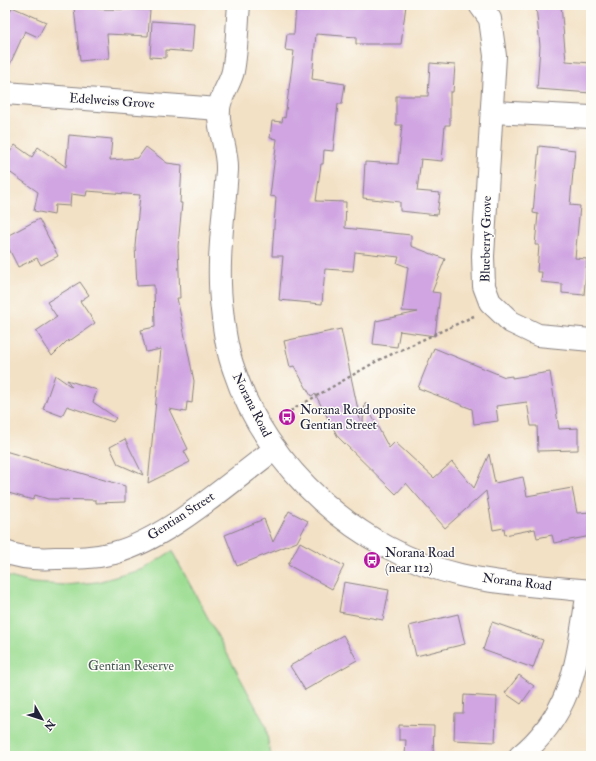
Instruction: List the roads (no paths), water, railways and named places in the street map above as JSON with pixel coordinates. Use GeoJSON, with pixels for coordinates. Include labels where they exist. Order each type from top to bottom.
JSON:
{"type":"FeatureCollection","features":[{"type":"Feature","properties":{"kind":"street","name":"Norana Road"},"geometry":{"type":"LineString","coordinates":[[239,5],[233,71],[222,94],[219,109],[219,124],[226,146],[227,168],[219,280],[222,310],[234,372],[261,428],[275,449],[307,488],[357,529],[407,556],[460,575],[590,591]]}},
{"type":"Feature","properties":{"kind":"street","name":"Blueberry Grove"},"geometry":{"type":"LineString","coordinates":[[480,5],[490,19],[495,56],[483,256],[484,286],[490,302],[511,322],[538,335],[591,340]]}},
{"type":"Feature","properties":{"kind":"street","name":"Edelweiss Grove"},"geometry":{"type":"LineString","coordinates":[[5,93],[219,109]]}},
{"type":"Feature","properties":{"kind":"street"},"geometry":{"type":"LineString","coordinates":[[492,112],[591,117]]}},
{"type":"Feature","properties":{"kind":"street","name":"Gentian Street"},"geometry":{"type":"LineString","coordinates":[[5,552],[47,558],[85,558],[115,552],[142,541],[182,518],[275,449]]}},
{"type":"Feature","properties":{"kind":"street"},"geometry":{"type":"LineString","coordinates":[[520,756],[531,747],[549,724],[563,703],[572,682],[590,591]]}},
{"type":"Feature","properties":{"kind":"place","name":"Norana Road opposite Gentian Street"},"geometry":{"type":"Point","coordinates":[287,417]}},
{"type":"Feature","properties":{"kind":"place","name":"Norana Road (near 112)"},"geometry":{"type":"Point","coordinates":[372,560]}},
{"type":"Feature","properties":{"kind":"park label","name":"Gentian Reserve"},"geometry":{"type":"Point","coordinates":[131,666]}}]}
